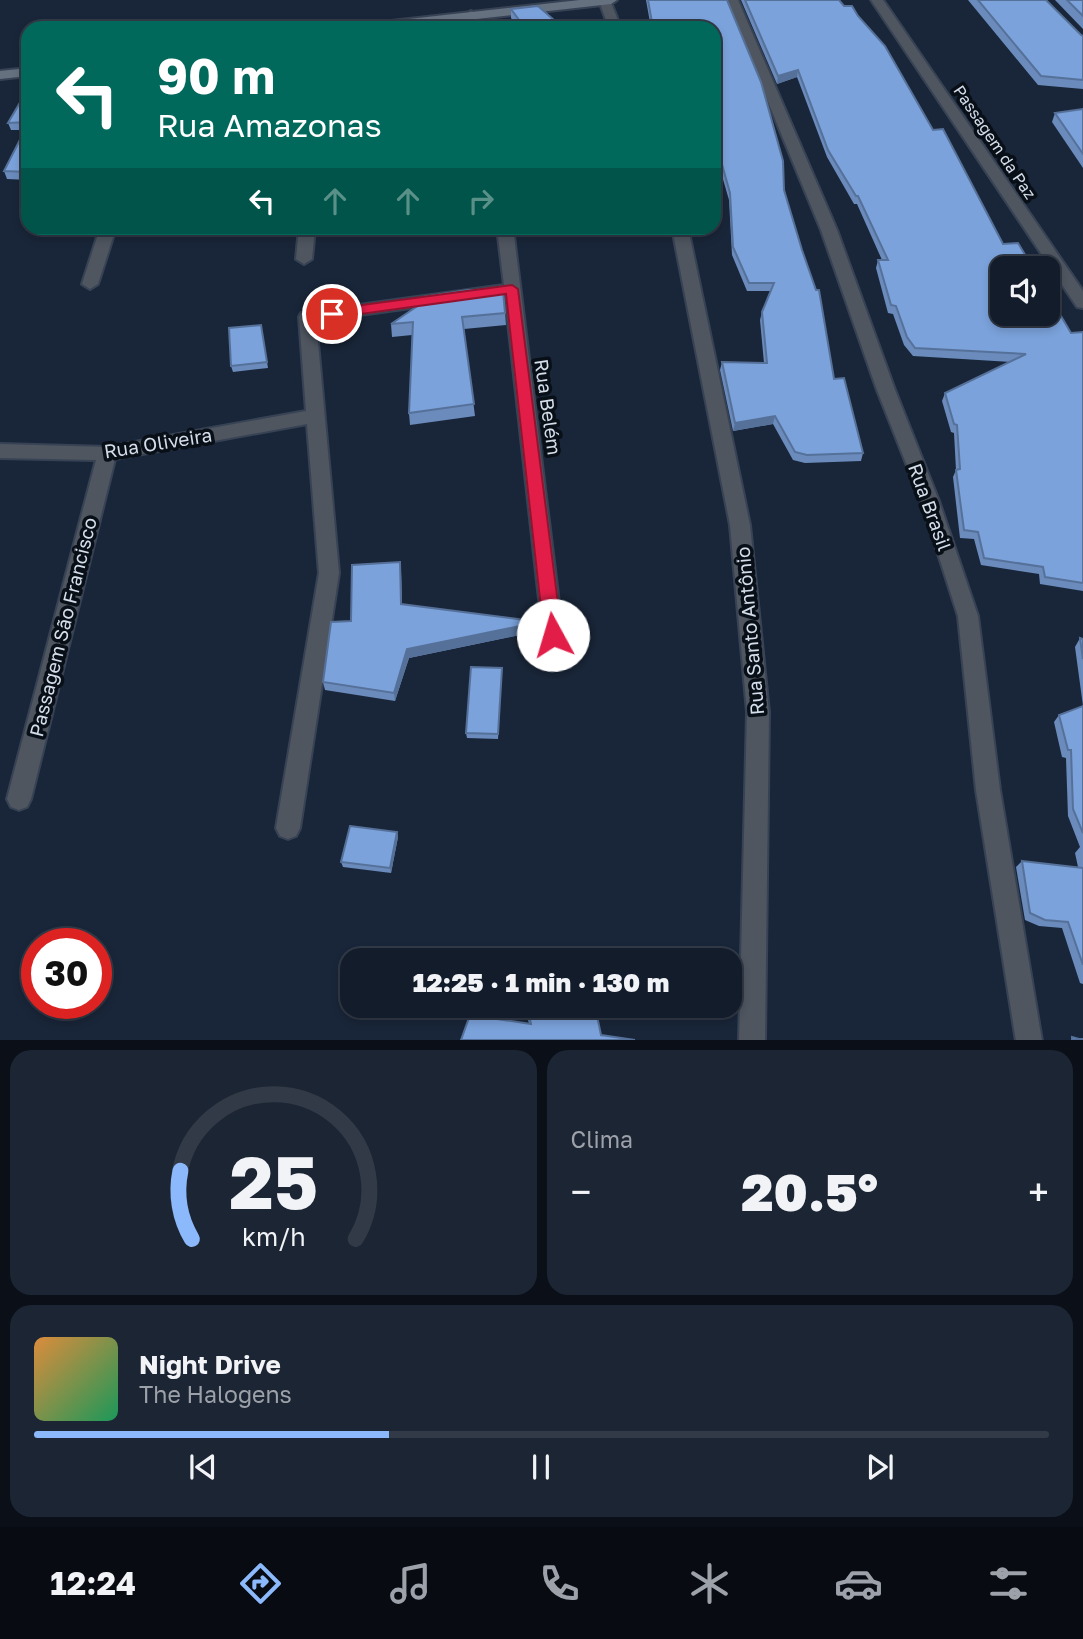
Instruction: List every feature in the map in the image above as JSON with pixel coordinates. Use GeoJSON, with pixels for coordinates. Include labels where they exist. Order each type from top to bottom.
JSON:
{"type":"FeatureCollection","features":[{"type":"Feature","properties":{"kind":"main road"},"geometry":{"type":"LineString","coordinates":[[478,21],[611,0]]}},
{"type":"Feature","properties":{"kind":"main road"},"geometry":{"type":"LineString","coordinates":[[0,75],[21,73]]}},
{"type":"Feature","properties":{"kind":"street","name":"Rua Brasil"},"geometry":{"type":"LineString","coordinates":[[732,0],[829,230],[930,501],[968,616],[988,790],[1029,1040]]}},
{"type":"Feature","properties":{"kind":"street","name":"Passagem da Paz"},"geometry":{"type":"LineString","coordinates":[[877,0],[1083,303]]}},
{"type":"Feature","properties":{"kind":"street"},"geometry":{"type":"LineString","coordinates":[[605,1],[612,21]]}},
{"type":"Feature","properties":{"kind":"street"},"geometry":{"type":"LineString","coordinates":[[90,284],[106,235]]}},
{"type":"Feature","properties":{"kind":"street"},"geometry":{"type":"LineString","coordinates":[[304,259],[306,235]]}},
{"type":"Feature","properties":{"kind":"street","name":"Rua Belém"},"geometry":{"type":"LineString","coordinates":[[506,235],[553,635]]}},
{"type":"Feature","properties":{"kind":"street","name":"Rua Santo Antônio"},"geometry":{"type":"LineString","coordinates":[[681,235],[740,525],[758,712],[751,1040]]}},
{"type":"Feature","properties":{"kind":"street"},"geometry":{"type":"LineString","coordinates":[[288,828],[329,573],[307,317],[512,289]]}},
{"type":"Feature","properties":{"kind":"street","name":"Rua Oliveira"},"geometry":{"type":"LineString","coordinates":[[0,452],[107,454],[315,416]]}},
{"type":"Feature","properties":{"kind":"street","name":"Passagem São Francisco"},"geometry":{"type":"LineString","coordinates":[[19,799],[107,454]]}},
{"type":"Feature","properties":{"kind":"building"},"geometry":{"type":"Polygon","coordinates":[[[648,0],[727,0],[761,82],[783,161],[784,190],[816,290],[819,290],[834,379],[844,378],[863,453],[807,455],[795,452],[775,416],[735,423],[722,362],[767,363],[762,312],[774,283],[749,283],[733,247],[730,193],[721,161],[721,21],[652,21],[648,0]]]}},
{"type":"Feature","properties":{"kind":"building"},"geometry":{"type":"Polygon","coordinates":[[[745,0],[839,0],[844,6],[852,6],[885,46],[933,130],[943,129],[1003,244],[1018,243],[1026,256],[990,256],[990,326],[1060,326],[1060,314],[1071,333],[1083,332],[1083,583],[1045,577],[1043,567],[984,558],[978,532],[964,530],[956,470],[960,469],[957,425],[954,424],[945,393],[1026,354],[915,348],[907,337],[896,306],[891,305],[878,260],[888,260],[858,196],[828,150],[798,70],[778,76],[745,0]]]}},
{"type":"Feature","properties":{"kind":"building"},"geometry":{"type":"Polygon","coordinates":[[[978,0],[1046,0],[1083,36],[1083,80],[1041,76],[978,0]]]}},
{"type":"Feature","properties":{"kind":"building"},"geometry":{"type":"Polygon","coordinates":[[[1067,0],[1083,0],[1083,16],[1067,0]]]}},
{"type":"Feature","properties":{"kind":"building"},"geometry":{"type":"Polygon","coordinates":[[[538,6],[555,21],[520,21],[511,9],[538,6]]]}},
{"type":"Feature","properties":{"kind":"building"},"geometry":{"type":"Polygon","coordinates":[[[21,101],[21,122],[8,123],[21,101]]]}},
{"type":"Feature","properties":{"kind":"building"},"geometry":{"type":"Polygon","coordinates":[[[1083,109],[1083,154],[1055,113],[1083,109]]]}},
{"type":"Feature","properties":{"kind":"building"},"geometry":{"type":"Polygon","coordinates":[[[21,138],[21,172],[4,171],[21,138]]]}},
{"type":"Feature","properties":{"kind":"building"},"geometry":{"type":"Polygon","coordinates":[[[468,290],[503,291],[505,313],[462,317],[474,404],[409,413],[413,322],[391,324],[422,303],[422,297],[468,290]]]}},
{"type":"Feature","properties":{"kind":"building"},"geometry":{"type":"Polygon","coordinates":[[[261,325],[267,362],[231,366],[229,328],[261,325]]]}},
{"type":"Feature","properties":{"kind":"building"},"geometry":{"type":"Polygon","coordinates":[[[400,562],[401,604],[525,620],[525,625],[407,649],[394,693],[323,682],[331,622],[351,621],[352,565],[400,562]]]}},
{"type":"Feature","properties":{"kind":"building"},"geometry":{"type":"Polygon","coordinates":[[[471,667],[502,668],[498,734],[466,733],[471,667]]]}},
{"type":"Feature","properties":{"kind":"building"},"geometry":{"type":"Polygon","coordinates":[[[1083,706],[1083,833],[1073,809],[1071,750],[1068,750],[1059,715],[1083,706]]]}},
{"type":"Feature","properties":{"kind":"building"},"geometry":{"type":"Polygon","coordinates":[[[350,826],[397,832],[390,868],[341,862],[350,826]]]}},
{"type":"Feature","properties":{"kind":"building"},"geometry":{"type":"Polygon","coordinates":[[[1022,861],[1083,868],[1083,965],[1068,922],[1045,920],[1030,913],[1022,861]]]}},
{"type":"Feature","properties":{"kind":"building"},"geometry":{"type":"Polygon","coordinates":[[[469,1018],[531,1024],[530,1018],[597,1018],[601,1035],[635,1040],[461,1040],[469,1018]]]}},
{"type":"Feature","properties":{"kind":"route"},"geometry":{"type":"LineString","coordinates":[[332,314],[512,289],[553,635]]}}]}
